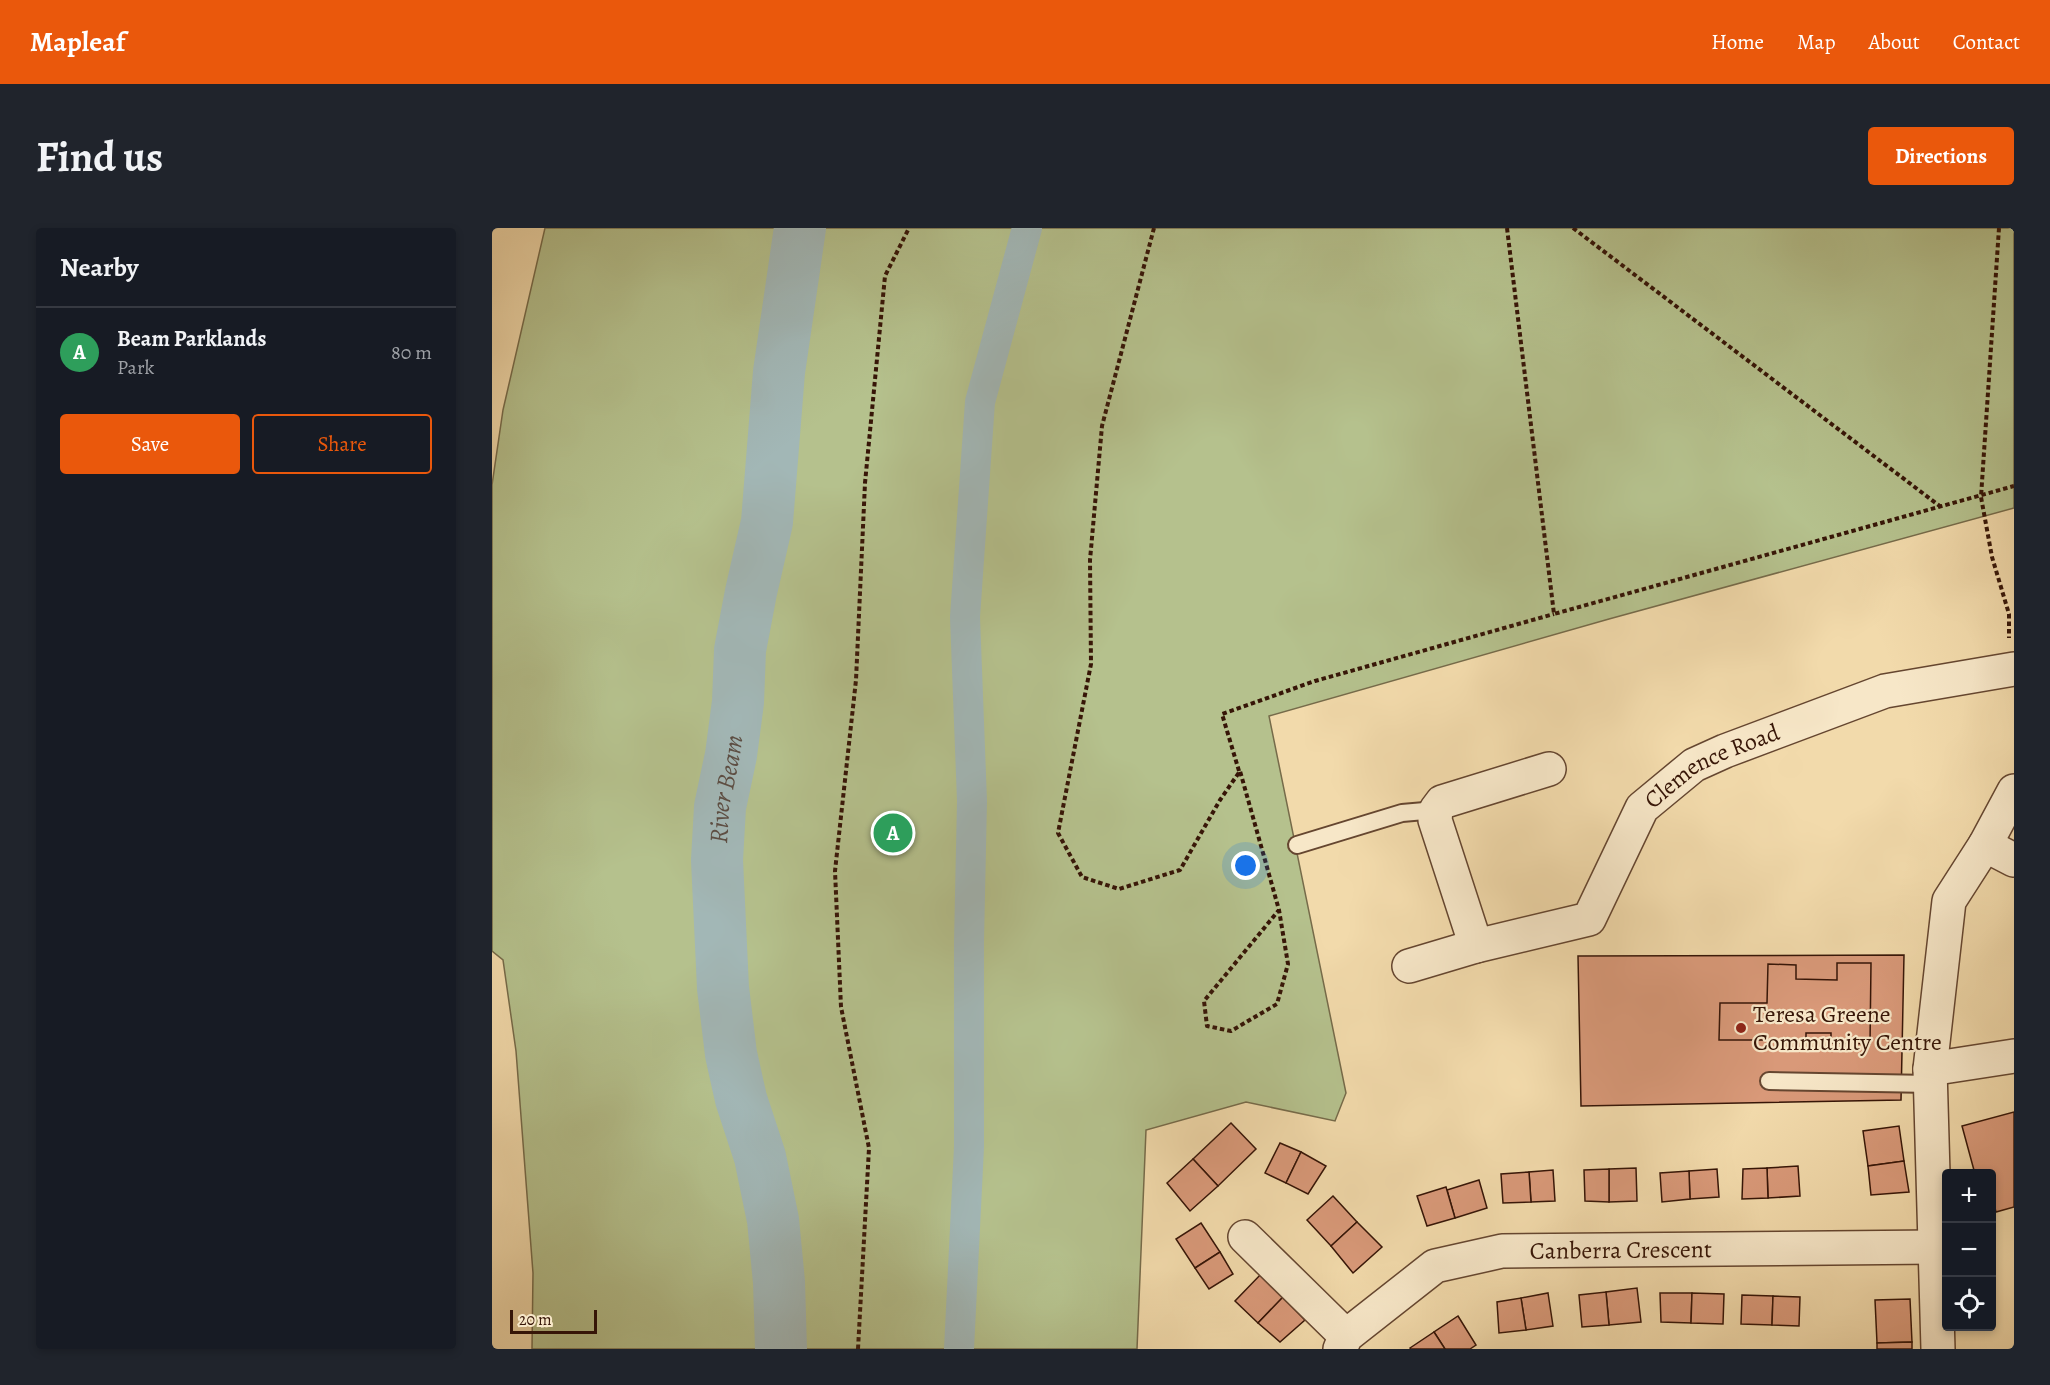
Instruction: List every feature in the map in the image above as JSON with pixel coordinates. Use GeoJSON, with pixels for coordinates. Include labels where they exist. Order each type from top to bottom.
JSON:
{"type":"FeatureCollection","features":[{"type":"Feature","properties":{"kind":"street","name":"Clemence Road"},"geometry":{"type":"LineString","coordinates":[[1409,966],[1476,946],[1589,919],[1642,808],[1694,765],[1725,751],[1885,691],[2012,657]]}},
{"type":"Feature","properties":{"kind":"street"},"geometry":{"type":"LineString","coordinates":[[1476,946],[1435,820],[1436,810],[1442,802],[1549,769]]}},
{"type":"Feature","properties":{"kind":"street"},"geometry":{"type":"LineString","coordinates":[[1938,1349],[1930,1076],[1949,901],[1985,845],[2014,791]]}},
{"type":"Feature","properties":{"kind":"street"},"geometry":{"type":"LineString","coordinates":[[1985,845],[2014,860]]}},
{"type":"Feature","properties":{"kind":"street"},"geometry":{"type":"LineString","coordinates":[[1930,1076],[2014,1056]]}},
{"type":"Feature","properties":{"kind":"street"},"geometry":{"type":"LineString","coordinates":[[1245,1237],[1343,1343]]}},
{"type":"Feature","properties":{"kind":"street","name":"Canberra Crescent"},"geometry":{"type":"LineString","coordinates":[[1343,1343],[1435,1266],[1502,1251],[1936,1248]]}},
{"type":"Feature","properties":{"kind":"lane"},"geometry":{"type":"LineString","coordinates":[[1297,845],[1402,813],[1436,810]]}},
{"type":"Feature","properties":{"kind":"lane"},"geometry":{"type":"LineString","coordinates":[[1769,1081],[1930,1076]]}},
{"type":"Feature","properties":{"kind":"path"},"geometry":{"type":"LineString","coordinates":[[858,1349],[869,1148],[841,1006],[835,871],[856,680],[865,483],[885,276],[909,228]]}},
{"type":"Feature","properties":{"kind":"path"},"geometry":{"type":"LineString","coordinates":[[1154,228],[1102,426],[1090,560],[1091,663],[1058,833],[1082,877],[1119,889],[1180,870],[1220,800],[1240,771]]}},
{"type":"Feature","properties":{"kind":"path"},"geometry":{"type":"LineString","coordinates":[[1507,228],[1554,614]]}},
{"type":"Feature","properties":{"kind":"path"},"geometry":{"type":"LineString","coordinates":[[1573,228],[1941,507]]}},
{"type":"Feature","properties":{"kind":"path"},"geometry":{"type":"LineString","coordinates":[[1999,228],[1981,496],[1992,557],[2008,614],[2012,657]]}},
{"type":"Feature","properties":{"kind":"path"},"geometry":{"type":"LineString","coordinates":[[1279,910],[1204,1001],[1207,1026],[1231,1031],[1277,1004],[1288,964],[1279,910],[1222,714],[1315,681],[2014,486]]}},
{"type":"Feature","properties":{"kind":"green space"},"geometry":{"type":"Polygon","coordinates":[[[545,228],[2014,228],[2014,508],[1609,619],[1269,716],[1346,1093],[1335,1121],[1246,1102],[1146,1130],[1137,1349],[532,1349],[533,1273],[516,1051],[503,960],[492,951],[492,485],[503,410],[545,228]]]}},
{"type":"Feature","properties":{"kind":"building","name":"Teresa Greene Community Centre"},"geometry":{"type":"Polygon","coordinates":[[[1904,955],[1901,1100],[1581,1106],[1578,956],[1904,955]]]}},
{"type":"Feature","properties":{"kind":"building"},"geometry":{"type":"Polygon","coordinates":[[[1837,963],[1871,963],[1870,1044],[1831,1043],[1831,1033],[1806,1033],[1806,1040],[1719,1040],[1720,1003],[1767,1003],[1768,964],[1796,965],[1796,979],[1837,980],[1837,963]]]}},
{"type":"Feature","properties":{"kind":"building"},"geometry":{"type":"Polygon","coordinates":[[[2014,1112],[2014,1207],[1996,1212],[1996,1169],[1974,1169],[1962,1126],[2014,1112]]]}},
{"type":"Feature","properties":{"kind":"building"},"geometry":{"type":"Polygon","coordinates":[[[1231,1123],[1256,1149],[1218,1186],[1193,1159],[1231,1123]]]}},
{"type":"Feature","properties":{"kind":"building"},"geometry":{"type":"Polygon","coordinates":[[[1899,1126],[1904,1161],[1868,1166],[1863,1131],[1899,1126]]]}},
{"type":"Feature","properties":{"kind":"building"},"geometry":{"type":"Polygon","coordinates":[[[1280,1143],[1301,1152],[1286,1183],[1265,1173],[1280,1143]]]}},
{"type":"Feature","properties":{"kind":"building"},"geometry":{"type":"Polygon","coordinates":[[[1301,1152],[1326,1166],[1308,1194],[1286,1183],[1301,1152]]]}},
{"type":"Feature","properties":{"kind":"building"},"geometry":{"type":"Polygon","coordinates":[[[1193,1159],[1218,1186],[1190,1211],[1167,1183],[1193,1159]]]}},
{"type":"Feature","properties":{"kind":"building"},"geometry":{"type":"Polygon","coordinates":[[[1904,1161],[1909,1192],[1871,1195],[1868,1166],[1904,1161]]]}},
{"type":"Feature","properties":{"kind":"building"},"geometry":{"type":"Polygon","coordinates":[[[1798,1166],[1800,1196],[1768,1198],[1767,1168],[1798,1166]]]}},
{"type":"Feature","properties":{"kind":"building"},"geometry":{"type":"Polygon","coordinates":[[[1636,1168],[1637,1201],[1609,1202],[1609,1169],[1636,1168]]]}},
{"type":"Feature","properties":{"kind":"building"},"geometry":{"type":"Polygon","coordinates":[[[1767,1168],[1768,1198],[1742,1199],[1743,1169],[1767,1168]]]}},
{"type":"Feature","properties":{"kind":"building"},"geometry":{"type":"Polygon","coordinates":[[[1609,1169],[1609,1202],[1585,1201],[1584,1170],[1609,1169]]]}},
{"type":"Feature","properties":{"kind":"building"},"geometry":{"type":"Polygon","coordinates":[[[1717,1169],[1719,1197],[1690,1199],[1689,1171],[1717,1169]]]}},
{"type":"Feature","properties":{"kind":"building"},"geometry":{"type":"Polygon","coordinates":[[[1553,1170],[1555,1201],[1531,1202],[1529,1172],[1553,1170]]]}},
{"type":"Feature","properties":{"kind":"building"},"geometry":{"type":"Polygon","coordinates":[[[1689,1171],[1690,1199],[1662,1202],[1660,1173],[1689,1171]]]}},
{"type":"Feature","properties":{"kind":"building"},"geometry":{"type":"Polygon","coordinates":[[[1529,1172],[1531,1202],[1503,1203],[1501,1174],[1529,1172]]]}},
{"type":"Feature","properties":{"kind":"building"},"geometry":{"type":"Polygon","coordinates":[[[1479,1180],[1487,1208],[1455,1218],[1447,1190],[1479,1180]]]}},
{"type":"Feature","properties":{"kind":"building"},"geometry":{"type":"Polygon","coordinates":[[[1446,1187],[1455,1218],[1427,1226],[1417,1196],[1446,1187]]]}},
{"type":"Feature","properties":{"kind":"building"},"geometry":{"type":"Polygon","coordinates":[[[1333,1196],[1357,1222],[1331,1246],[1307,1220],[1333,1196]]]}},
{"type":"Feature","properties":{"kind":"building"},"geometry":{"type":"Polygon","coordinates":[[[1357,1222],[1382,1247],[1353,1273],[1331,1246],[1357,1222]]]}},
{"type":"Feature","properties":{"kind":"building"},"geometry":{"type":"Polygon","coordinates":[[[1201,1223],[1220,1252],[1195,1268],[1176,1239],[1201,1223]]]}},
{"type":"Feature","properties":{"kind":"building"},"geometry":{"type":"Polygon","coordinates":[[[1220,1252],[1233,1274],[1209,1289],[1195,1268],[1220,1252]]]}},
{"type":"Feature","properties":{"kind":"building"},"geometry":{"type":"Polygon","coordinates":[[[1262,1273],[1283,1297],[1258,1323],[1235,1301],[1262,1273]]]}},
{"type":"Feature","properties":{"kind":"building"},"geometry":{"type":"Polygon","coordinates":[[[1637,1288],[1641,1322],[1609,1325],[1606,1292],[1637,1288]]]}},
{"type":"Feature","properties":{"kind":"building"},"geometry":{"type":"Polygon","coordinates":[[[1606,1292],[1609,1325],[1582,1327],[1579,1295],[1606,1292]]]}},
{"type":"Feature","properties":{"kind":"building"},"geometry":{"type":"Polygon","coordinates":[[[1548,1293],[1553,1326],[1526,1330],[1521,1298],[1548,1293]]]}},
{"type":"Feature","properties":{"kind":"building"},"geometry":{"type":"Polygon","coordinates":[[[1660,1293],[1692,1293],[1691,1323],[1661,1322],[1660,1293]]]}},
{"type":"Feature","properties":{"kind":"building"},"geometry":{"type":"Polygon","coordinates":[[[1692,1293],[1724,1294],[1723,1324],[1691,1323],[1692,1293]]]}},
{"type":"Feature","properties":{"kind":"building"},"geometry":{"type":"Polygon","coordinates":[[[1742,1295],[1773,1296],[1772,1325],[1741,1324],[1742,1295]]]}},
{"type":"Feature","properties":{"kind":"building"},"geometry":{"type":"Polygon","coordinates":[[[1773,1296],[1800,1297],[1799,1326],[1772,1325],[1773,1296]]]}},
{"type":"Feature","properties":{"kind":"building"},"geometry":{"type":"Polygon","coordinates":[[[1283,1297],[1305,1320],[1280,1342],[1258,1323],[1283,1297]]]}},
{"type":"Feature","properties":{"kind":"building"},"geometry":{"type":"Polygon","coordinates":[[[1521,1298],[1526,1330],[1499,1333],[1497,1302],[1521,1298]]]}},
{"type":"Feature","properties":{"kind":"building"},"geometry":{"type":"Polygon","coordinates":[[[1910,1299],[1912,1342],[1877,1343],[1875,1300],[1910,1299]]]}},
{"type":"Feature","properties":{"kind":"building"},"geometry":{"type":"Polygon","coordinates":[[[1458,1316],[1476,1345],[1470,1349],[1445,1349],[1434,1332],[1458,1316]]]}},
{"type":"Feature","properties":{"kind":"building"},"geometry":{"type":"Polygon","coordinates":[[[1434,1332],[1445,1349],[1410,1348],[1434,1332]]]}},
{"type":"Feature","properties":{"kind":"building"},"geometry":{"type":"Polygon","coordinates":[[[1912,1342],[1912,1349],[1877,1349],[1877,1343],[1912,1342]]]}},
{"type":"Feature","properties":{"kind":"waterway","name":"River Beam"},"geometry":{"type":"LineString","coordinates":[[781,1349],[779,1282],[773,1220],[760,1157],[741,1099],[731,1054],[723,988],[717,860],[720,807],[731,755],[738,702],[740,650],[767,522],[779,372],[800,228]]}},
{"type":"Feature","properties":{"kind":"waterway"},"geometry":{"type":"LineString","coordinates":[[959,1349],[969,1147],[972,801],[965,617],[980,402],[1027,228]]}},
{"type":"Feature","properties":{"kind":"place","name":"Beam Parklands"},"geometry":{"type":"Point","coordinates":[893,833]}},
{"type":"Feature","properties":{"kind":"place","name":"Teresa Greene Community Centre"},"geometry":{"type":"Point","coordinates":[1741,1028]}}]}
